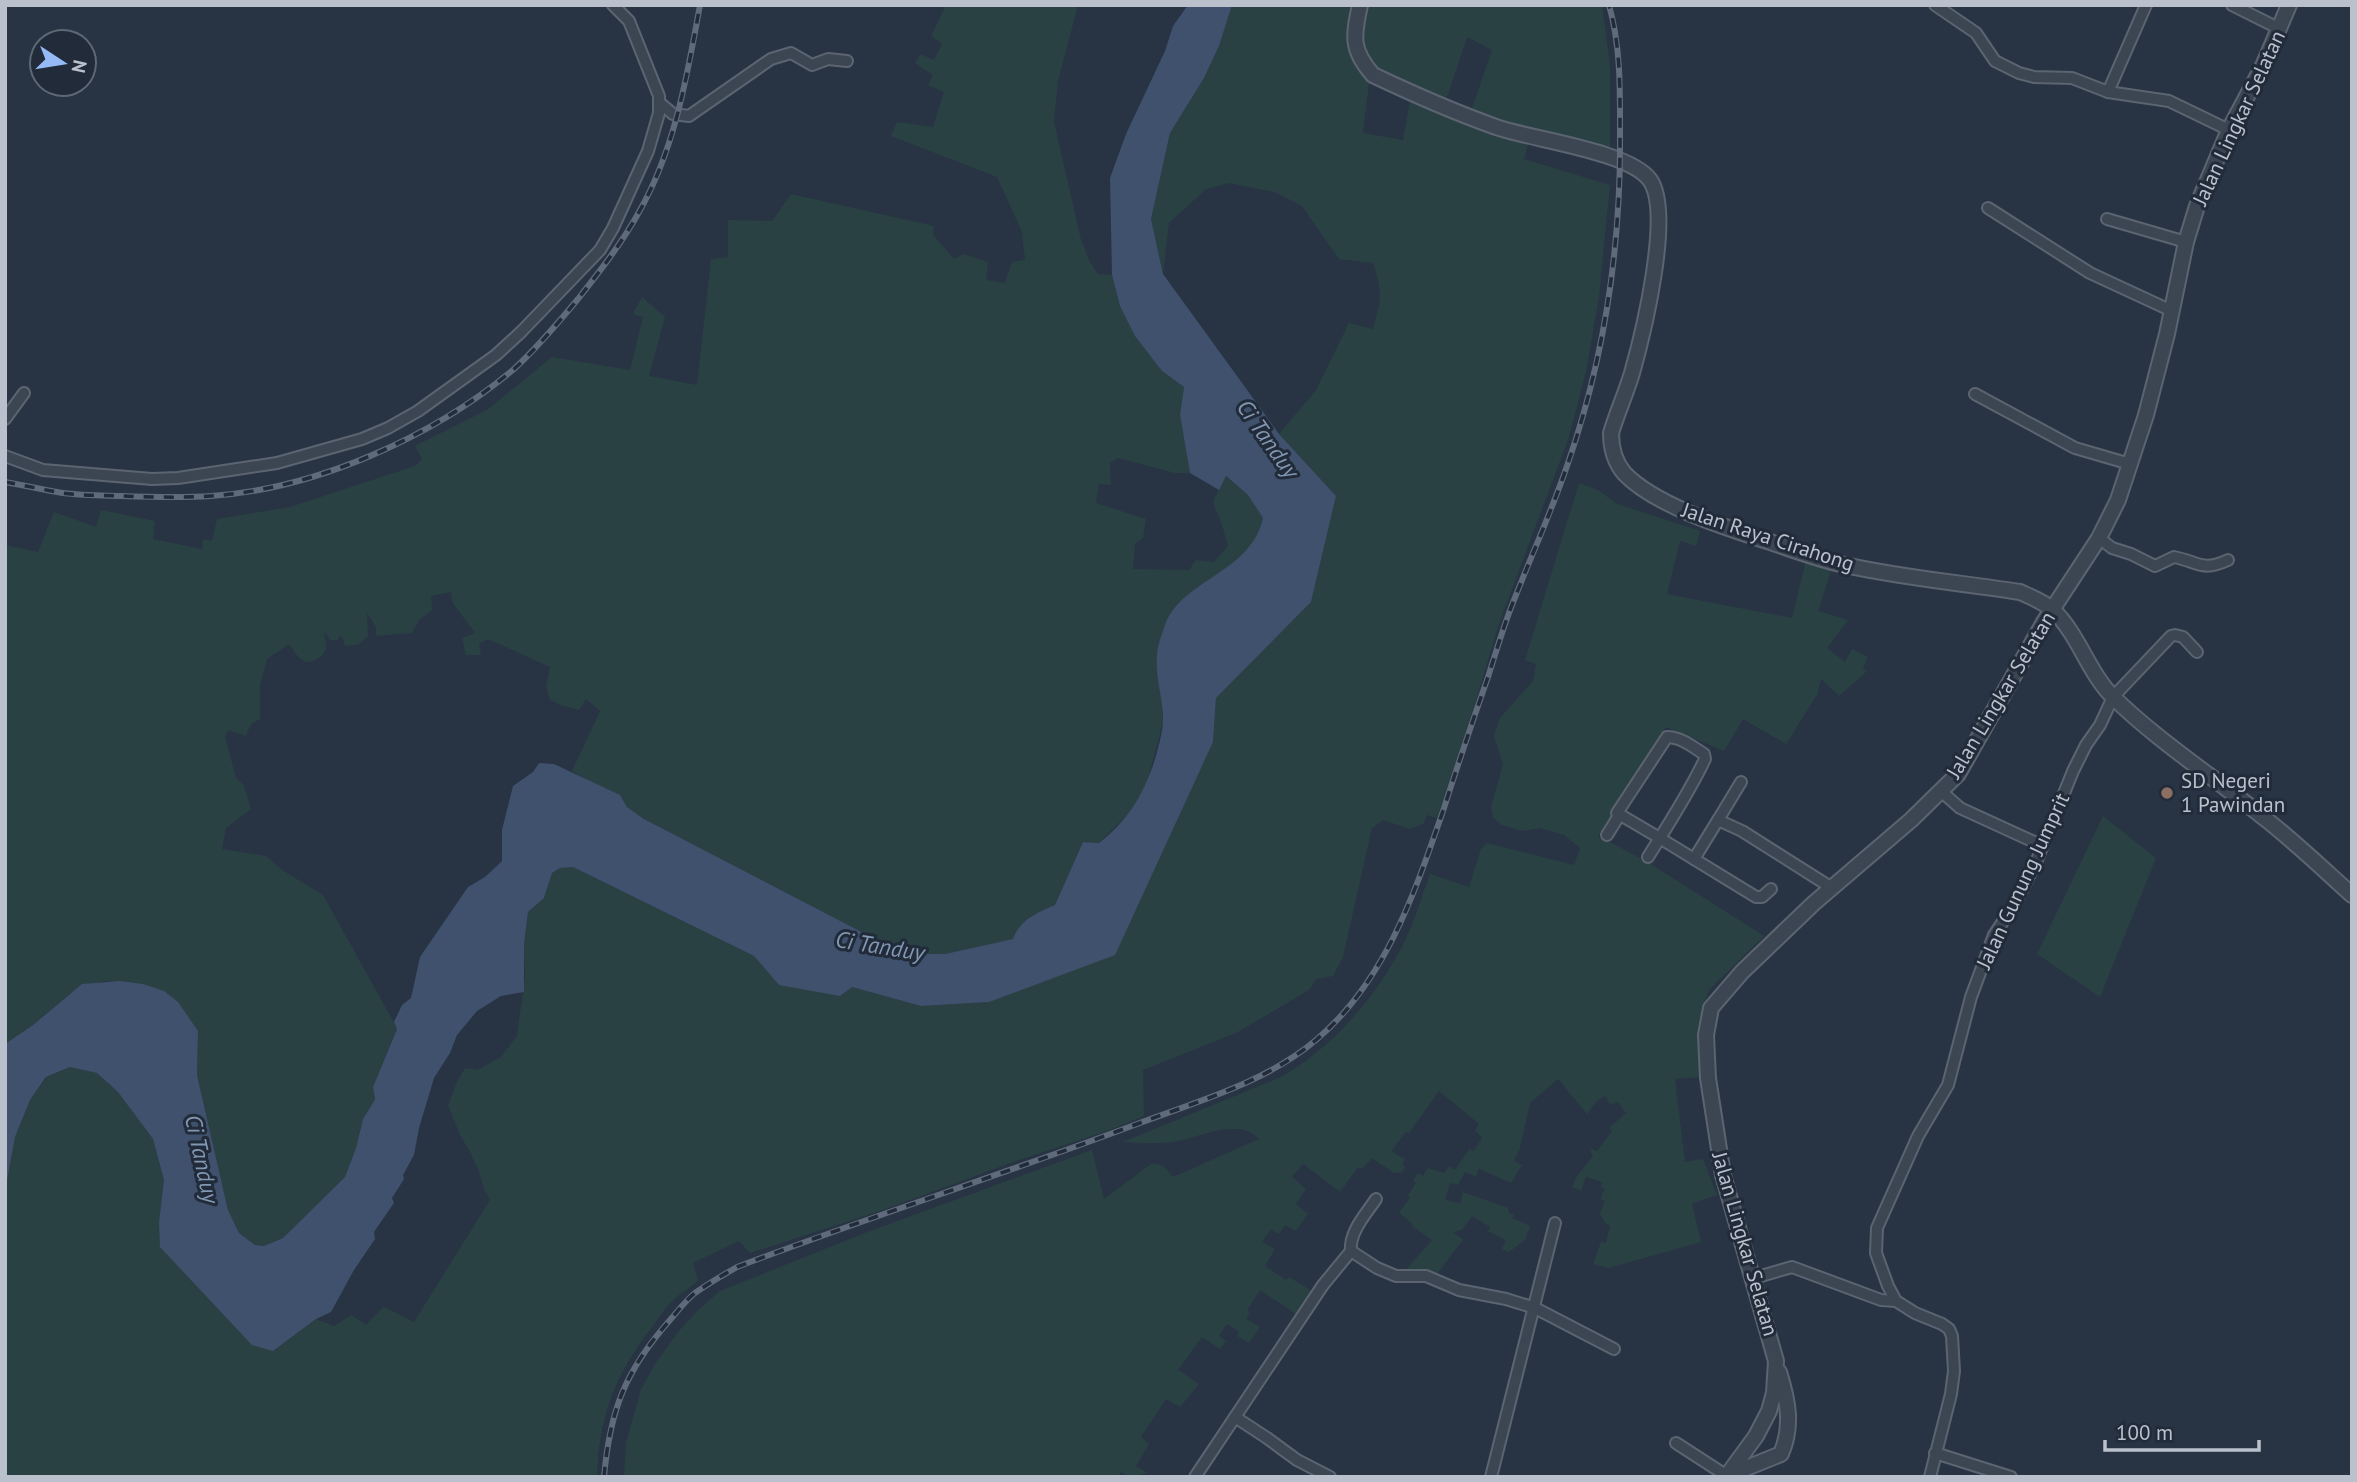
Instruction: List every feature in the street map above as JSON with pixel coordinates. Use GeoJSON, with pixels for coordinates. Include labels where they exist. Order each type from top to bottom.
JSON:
{"type":"FeatureCollection","features":[{"type":"Feature","properties":{"kind":"street"},"geometry":{"type":"LineString","coordinates":[[613,5],[629,21],[661,104],[673,114],[689,116],[780,55],[790,53],[812,65],[828,59],[847,61]]}},
{"type":"Feature","properties":{"kind":"street","name":"Jalan Raya Cirahong"},"geometry":{"type":"LineString","coordinates":[[1360,5],[1354,44],[1361,61],[1373,75],[1497,127],[1621,159],[1642,171],[1651,181],[1658,210],[1652,282],[1637,354],[1611,433],[1615,459],[1624,472],[1670,505],[1808,555],[1843,565],[1914,578],[2020,592],[2052,610],[2076,641],[2097,680],[2113,697],[2193,764],[2264,818],[2352,895]]}},
{"type":"Feature","properties":{"kind":"street"},"geometry":{"type":"LineString","coordinates":[[1934,5],[1976,33],[1996,61],[2019,73],[2034,77],[2072,78],[2109,92],[2169,101],[2229,130]]}},
{"type":"Feature","properties":{"kind":"street"},"geometry":{"type":"LineString","coordinates":[[2109,92],[2146,5]]}},
{"type":"Feature","properties":{"kind":"street"},"geometry":{"type":"LineString","coordinates":[[2232,5],[2280,29]]}},
{"type":"Feature","properties":{"kind":"street","name":"Jalan Lingkar Selatan"},"geometry":{"type":"LineString","coordinates":[[1727,1476],[1756,1436],[1769,1411],[1774,1393],[1776,1361],[1723,1175],[1708,1078],[1708,1017],[1717,999],[1742,972],[1832,888],[1942,792],[1966,763],[2052,610],[2099,538],[2109,520],[2146,415],[2186,242],[2202,193],[2229,130],[2263,66],[2290,5]]}},
{"type":"Feature","properties":{"kind":"street"},"geometry":{"type":"LineString","coordinates":[[5,456],[43,470],[165,480],[277,463],[362,439],[388,428],[418,411],[496,355],[592,260],[609,234],[645,159],[661,104]]}},
{"type":"Feature","properties":{"kind":"street"},"geometry":{"type":"LineString","coordinates":[[1988,208],[2090,273],[2172,311]]}},
{"type":"Feature","properties":{"kind":"street"},"geometry":{"type":"LineString","coordinates":[[2107,219],[2186,242]]}},
{"type":"Feature","properties":{"kind":"street"},"geometry":{"type":"LineString","coordinates":[[5,419],[24,393]]}},
{"type":"Feature","properties":{"kind":"street"},"geometry":{"type":"LineString","coordinates":[[1975,394],[2075,449],[2130,464]]}},
{"type":"Feature","properties":{"kind":"street"},"geometry":{"type":"LineString","coordinates":[[2099,538],[2112,548],[2154,566],[2174,557],[2206,567],[2228,560]]}},
{"type":"Feature","properties":{"kind":"street","name":"Jalan Gunung Jumprit"},"geometry":{"type":"LineString","coordinates":[[1896,1301],[1876,1253],[1877,1228],[1918,1136],[1948,1085],[1971,997],[1994,935],[2016,902],[2043,846],[2073,771],[2113,697],[2171,636],[2183,637],[2197,652]]}},
{"type":"Feature","properties":{"kind":"street"},"geometry":{"type":"LineString","coordinates":[[1648,857],[1660,838],[1705,759],[1704,754],[1681,739],[1667,737],[1617,813],[1660,838],[1756,897],[1762,897],[1771,889]]}},
{"type":"Feature","properties":{"kind":"street"},"geometry":{"type":"LineString","coordinates":[[1694,859],[1741,782]]}},
{"type":"Feature","properties":{"kind":"street"},"geometry":{"type":"LineString","coordinates":[[1942,792],[1960,808],[2043,846]]}},
{"type":"Feature","properties":{"kind":"street"},"geometry":{"type":"LineString","coordinates":[[1607,835],[1620,814]]}},
{"type":"Feature","properties":{"kind":"street"},"geometry":{"type":"LineString","coordinates":[[1718,820],[1742,831],[1832,888]]}},
{"type":"Feature","properties":{"kind":"street"},"geometry":{"type":"LineString","coordinates":[[1195,1477],[1323,1285],[1351,1251],[1355,1230],[1376,1199]]}},
{"type":"Feature","properties":{"kind":"street"},"geometry":{"type":"LineString","coordinates":[[1491,1477],[1555,1223]]}},
{"type":"Feature","properties":{"kind":"street"},"geometry":{"type":"LineString","coordinates":[[1351,1251],[1377,1268],[1396,1276],[1426,1276],[1459,1290],[1535,1308],[1614,1349]]}},
{"type":"Feature","properties":{"kind":"street"},"geometry":{"type":"LineString","coordinates":[[1754,1278],[1792,1267],[1871,1296],[1896,1301],[1949,1329],[1952,1336],[1954,1371],[1951,1394],[1930,1477]]}},
{"type":"Feature","properties":{"kind":"street"},"geometry":{"type":"LineString","coordinates":[[1676,1443],[1727,1476],[1782,1454],[1790,1423],[1787,1398],[1776,1361]]}},
{"type":"Feature","properties":{"kind":"street"},"geometry":{"type":"LineString","coordinates":[[1234,1417],[1297,1460],[1330,1477]]}},
{"type":"Feature","properties":{"kind":"street"},"geometry":{"type":"LineString","coordinates":[[1935,1453],[2011,1477]]}},
{"type":"Feature","properties":{"kind":"green space"},"geometry":{"type":"Polygon","coordinates":[[[946,5],[1078,5],[1058,81],[1054,122],[1081,240],[1098,274],[1112,275],[1120,306],[1162,371],[1184,387],[1180,415],[1190,473],[1175,473],[1118,458],[1110,463],[1111,485],[1099,484],[1096,503],[1146,519],[1143,538],[1135,544],[1133,569],[1189,570],[1196,560],[1214,562],[1228,546],[1213,502],[1225,476],[1248,495],[1263,517],[1260,532],[1249,548],[1187,597],[1161,689],[1163,722],[1147,783],[1134,808],[1099,843],[1083,842],[1055,905],[1031,916],[1013,939],[945,954],[919,954],[879,941],[644,819],[627,807],[620,795],[572,771],[600,711],[586,699],[579,710],[550,700],[546,686],[550,667],[488,639],[479,644],[481,655],[466,655],[462,638],[475,633],[452,602],[451,592],[431,596],[432,610],[419,620],[412,633],[376,636],[376,627],[367,613],[368,636],[358,645],[345,646],[342,637],[330,640],[324,632],[325,652],[317,659],[307,662],[300,658],[289,644],[267,659],[260,686],[260,719],[251,724],[246,736],[228,730],[225,737],[236,778],[244,786],[251,809],[226,828],[222,849],[266,856],[282,870],[323,895],[397,1028],[373,1087],[375,1098],[363,1119],[345,1177],[283,1238],[264,1246],[255,1245],[239,1233],[228,1210],[197,1074],[198,1031],[143,984],[103,981],[71,993],[5,1044],[5,545],[38,552],[54,512],[96,527],[101,510],[155,521],[153,539],[202,549],[203,539],[212,541],[217,519],[290,507],[415,466],[422,459],[415,446],[487,410],[552,357],[630,370],[643,317],[633,314],[642,297],[665,317],[649,376],[697,385],[711,259],[728,257],[728,220],[772,221],[791,194],[934,226],[933,235],[954,259],[964,254],[988,262],[986,280],[1005,283],[1012,262],[1025,260],[1022,232],[997,177],[891,136],[897,122],[933,127],[944,92],[928,85],[933,75],[915,63],[920,54],[934,60],[942,44],[931,36],[946,5]]]}},
{"type":"Feature","properties":{"kind":"green space"},"geometry":{"type":"Polygon","coordinates":[[[1232,5],[1355,5],[1351,28],[1353,54],[1369,83],[1363,133],[1403,140],[1410,101],[1529,141],[1524,159],[1610,185],[1599,297],[1586,372],[1568,440],[1499,624],[1437,818],[1427,815],[1424,823],[1410,829],[1383,820],[1372,828],[1343,957],[1333,976],[1316,979],[1309,990],[1238,1032],[1143,1070],[1144,1116],[877,1212],[750,1253],[739,1241],[693,1263],[698,1281],[667,1307],[639,1345],[619,1379],[611,1397],[601,1435],[597,1477],[5,1477],[5,1192],[15,1137],[30,1100],[47,1077],[70,1067],[97,1073],[118,1092],[153,1139],[164,1180],[159,1222],[273,1351],[316,1319],[334,1326],[351,1315],[366,1325],[384,1307],[414,1322],[490,1200],[448,1105],[465,1068],[477,1070],[501,1057],[517,1036],[525,977],[524,944],[528,912],[544,898],[552,873],[560,868],[573,867],[754,956],[779,985],[852,987],[921,1006],[989,1002],[1213,742],[1216,698],[1311,602],[1336,496],[1279,434],[1316,390],[1349,323],[1373,329],[1380,296],[1373,263],[1339,259],[1302,206],[1275,192],[1229,183],[1206,189],[1169,223],[1163,274],[1151,219],[1170,133],[1204,78],[1219,46],[1232,5]]]}},
{"type":"Feature","properties":{"kind":"green space"},"geometry":{"type":"Polygon","coordinates":[[[1365,5],[1602,5],[1610,65],[1610,153],[1521,129],[1471,111],[1492,50],[1467,37],[1445,103],[1375,73],[1364,58],[1359,31],[1365,5]]]}},
{"type":"Feature","properties":{"kind":"green space"},"geometry":{"type":"Polygon","coordinates":[[[1579,483],[1598,490],[1617,504],[1700,531],[1696,546],[1680,541],[1667,594],[1792,618],[1806,560],[1832,568],[1818,611],[1848,620],[1827,648],[1845,662],[1852,649],[1868,657],[1863,668],[1867,671],[1839,696],[1821,679],[1818,693],[1786,744],[1743,719],[1724,751],[1666,727],[1598,836],[1646,861],[1764,936],[1709,990],[1702,1010],[1702,1077],[1675,1079],[1685,1162],[1703,1159],[1717,1195],[1692,1204],[1701,1242],[1609,1268],[1593,1264],[1601,1242],[1606,1243],[1610,1226],[1600,1214],[1605,1201],[1600,1199],[1605,1189],[1601,1187],[1602,1182],[1586,1177],[1581,1191],[1572,1187],[1593,1156],[1589,1148],[1597,1151],[1612,1131],[1609,1128],[1626,1113],[1618,1102],[1610,1104],[1605,1096],[1597,1101],[1587,1114],[1558,1079],[1530,1103],[1520,1148],[1514,1161],[1522,1165],[1511,1183],[1479,1169],[1476,1177],[1465,1172],[1458,1185],[1450,1183],[1445,1200],[1460,1203],[1463,1192],[1508,1208],[1509,1213],[1514,1215],[1512,1218],[1530,1226],[1525,1240],[1509,1252],[1502,1249],[1506,1240],[1488,1231],[1490,1227],[1472,1216],[1462,1230],[1453,1232],[1463,1240],[1436,1275],[1427,1269],[1405,1271],[1432,1240],[1399,1213],[1410,1198],[1408,1195],[1416,1183],[1413,1180],[1418,1173],[1423,1176],[1428,1168],[1444,1173],[1449,1166],[1455,1170],[1469,1149],[1474,1151],[1482,1138],[1475,1130],[1479,1124],[1439,1091],[1409,1133],[1406,1132],[1391,1151],[1405,1159],[1402,1172],[1394,1173],[1372,1158],[1362,1169],[1358,1167],[1340,1192],[1303,1164],[1292,1177],[1306,1189],[1296,1204],[1308,1214],[1296,1231],[1285,1225],[1279,1234],[1271,1229],[1262,1242],[1275,1249],[1265,1266],[1286,1280],[1289,1277],[1315,1293],[1299,1316],[1260,1290],[1247,1310],[1250,1313],[1246,1319],[1260,1327],[1249,1343],[1237,1336],[1239,1332],[1227,1324],[1219,1336],[1226,1341],[1220,1349],[1202,1337],[1178,1370],[1199,1384],[1180,1407],[1166,1399],[1141,1437],[1149,1444],[1136,1466],[1148,1473],[1130,1477],[1121,1472],[1117,1477],[624,1477],[626,1443],[641,1389],[678,1332],[720,1291],[870,1231],[1092,1150],[1104,1199],[1151,1164],[1164,1167],[1173,1177],[1259,1139],[1250,1132],[1229,1129],[1172,1142],[1123,1142],[1281,1077],[1321,1049],[1357,1013],[1387,973],[1410,930],[1430,874],[1469,887],[1481,849],[1487,843],[1574,865],[1580,848],[1564,835],[1540,828],[1523,831],[1502,825],[1493,818],[1491,807],[1503,764],[1494,736],[1500,718],[1533,681],[1536,664],[1525,660],[1579,483]]]}},
{"type":"Feature","properties":{"kind":"green space"},"geometry":{"type":"Polygon","coordinates":[[[2103,816],[2156,858],[2100,997],[2037,954],[2103,816]]]}},
{"type":"Feature","properties":{"kind":"water","name":"Ci Tanduy"},"geometry":{"type":"Polygon","coordinates":[[[1188,5],[1232,5],[1219,46],[1204,78],[1170,133],[1151,219],[1163,274],[1279,434],[1336,496],[1311,602],[1216,698],[1213,742],[1115,955],[989,1002],[921,1006],[852,987],[840,996],[779,985],[754,956],[573,867],[560,868],[552,873],[544,898],[528,912],[524,944],[524,992],[501,996],[477,1011],[457,1035],[450,1053],[434,1078],[414,1155],[392,1198],[394,1203],[374,1232],[375,1239],[331,1312],[316,1319],[273,1351],[252,1345],[160,1247],[159,1222],[164,1180],[153,1139],[118,1092],[97,1073],[70,1067],[46,1077],[30,1100],[15,1137],[5,1192],[5,1044],[33,1025],[82,984],[120,981],[143,984],[164,991],[178,1002],[198,1031],[197,1075],[228,1210],[239,1233],[255,1245],[264,1246],[283,1238],[345,1177],[363,1119],[375,1099],[373,1087],[397,1029],[394,1022],[402,1005],[411,998],[420,957],[468,887],[485,877],[502,861],[502,830],[513,786],[533,772],[539,763],[554,764],[620,795],[627,807],[644,819],[879,941],[919,954],[945,954],[1013,939],[1020,926],[1055,905],[1083,842],[1099,843],[1119,825],[1135,804],[1152,769],[1163,724],[1157,663],[1158,648],[1165,625],[1174,609],[1186,597],[1245,551],[1256,537],[1263,518],[1248,495],[1226,476],[1219,490],[1190,473],[1180,415],[1184,387],[1162,371],[1135,336],[1120,306],[1112,275],[1110,178],[1126,134],[1165,51],[1173,26],[1188,5]]]}},
{"type":"Feature","properties":{"kind":"railway"},"geometry":{"type":"LineString","coordinates":[[5,482],[89,495],[188,497],[251,491],[332,471],[372,455],[447,417],[482,394],[514,369],[555,326],[610,257],[639,212],[671,138],[700,5]]}},
{"type":"Feature","properties":{"kind":"railway"},"geometry":{"type":"LineString","coordinates":[[604,1477],[611,1431],[622,1392],[654,1339],[695,1293],[737,1267],[1207,1099],[1253,1079],[1275,1068],[1316,1040],[1340,1017],[1361,991],[1380,963],[1422,871],[1508,615],[1567,466],[1591,385],[1608,302],[1620,176],[1619,69],[1609,5]]}},
{"type":"Feature","properties":{"kind":"place","name":"SD Negeri 1 Pawindan"},"geometry":{"type":"Point","coordinates":[2167,793]}}]}
